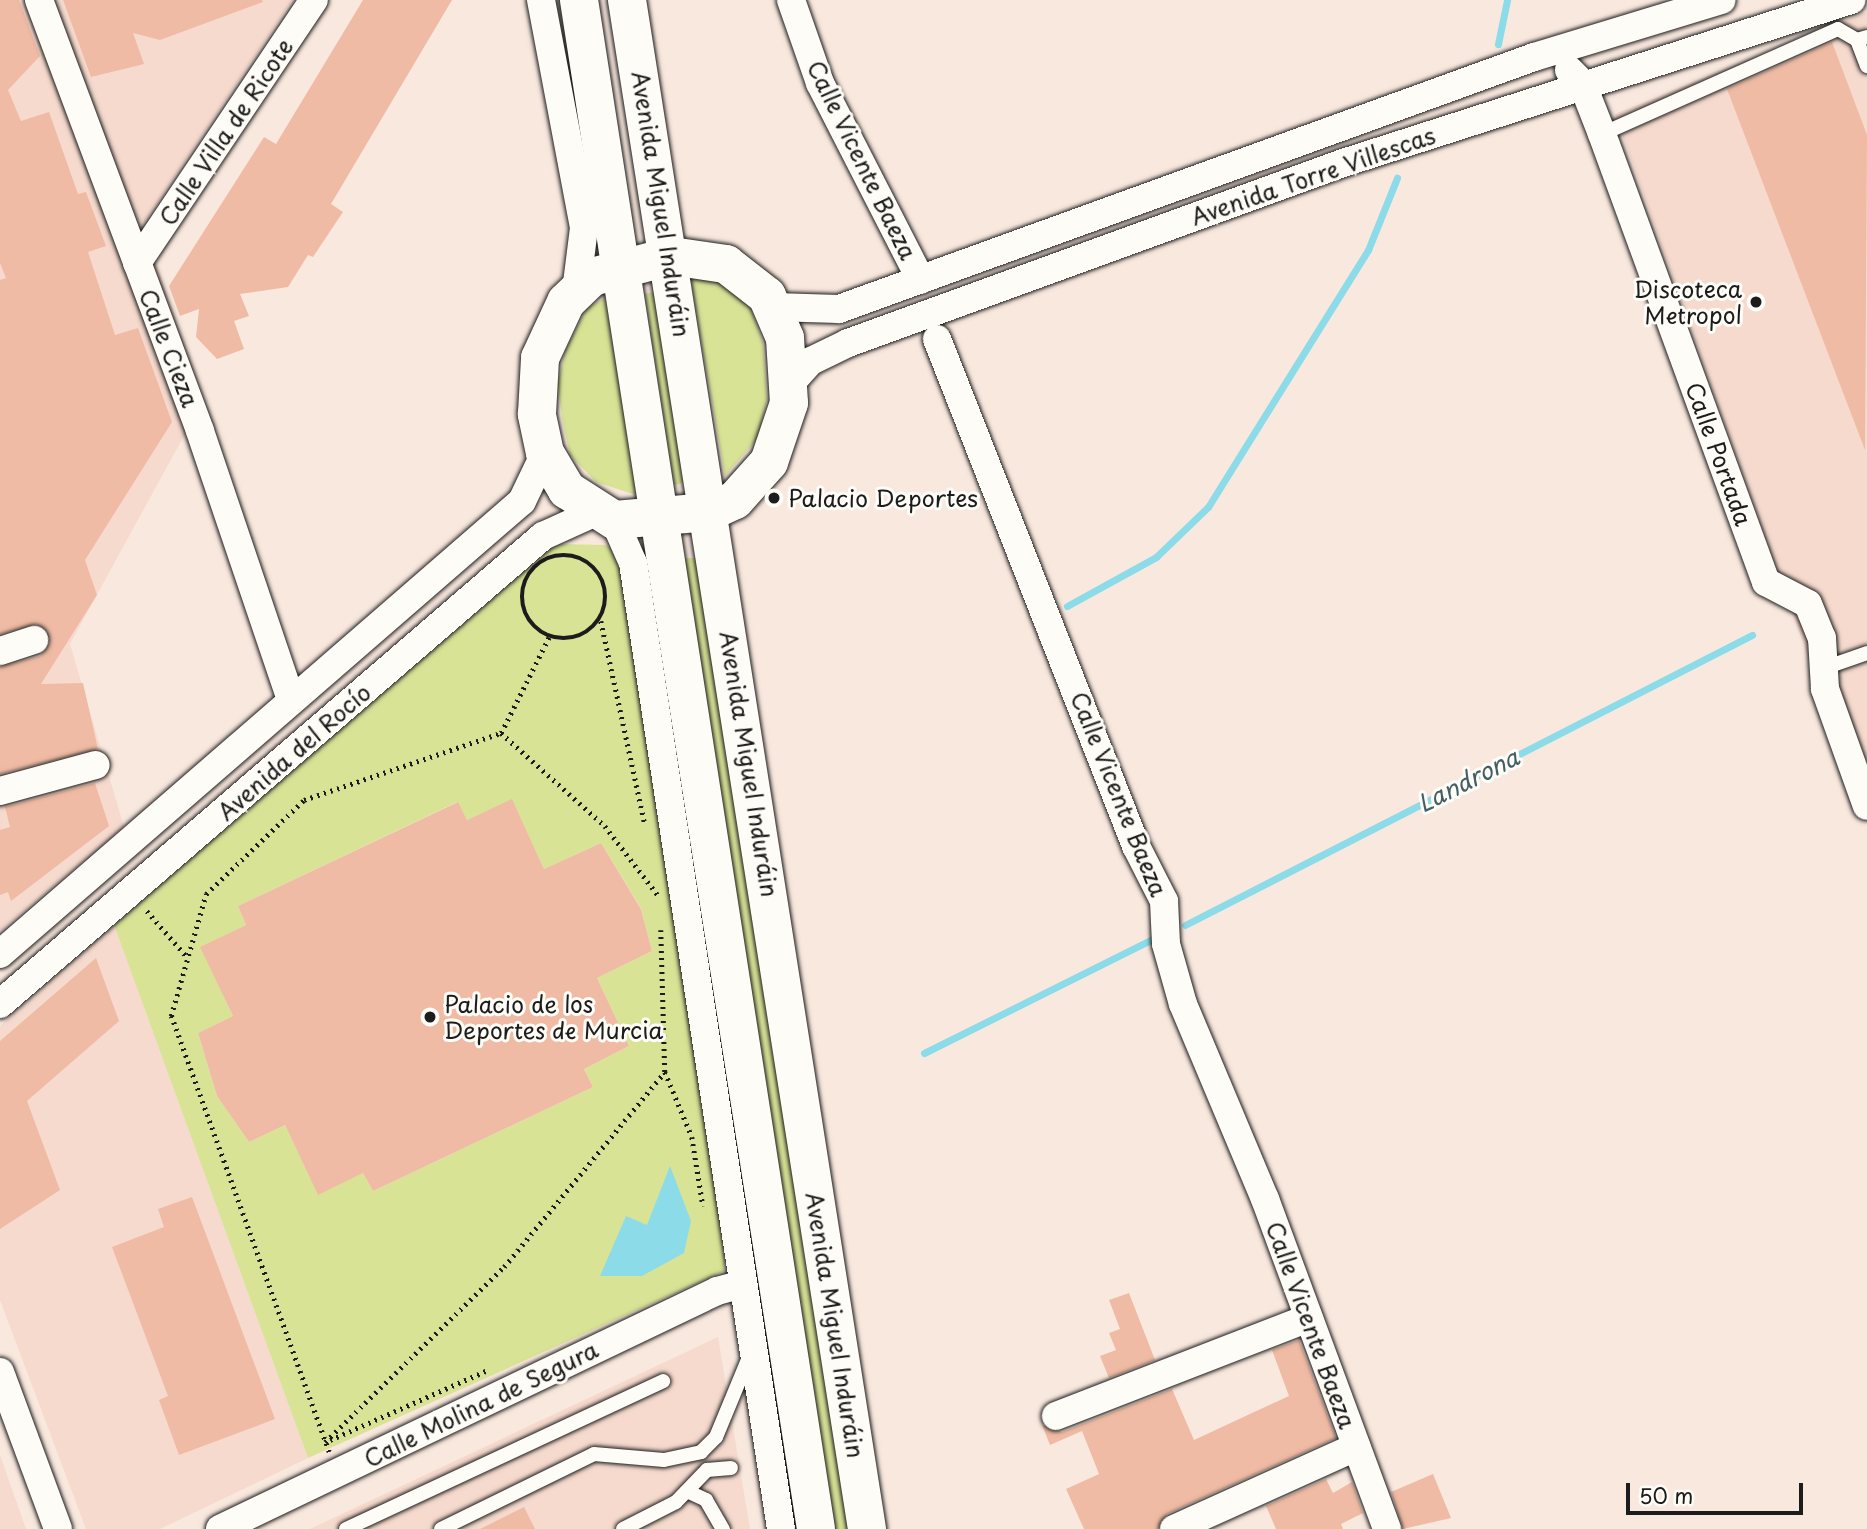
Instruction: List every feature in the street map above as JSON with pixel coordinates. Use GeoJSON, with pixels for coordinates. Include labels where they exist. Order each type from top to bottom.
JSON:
{"type":"FeatureCollection","features":[{"type":"Feature","properties":{"kind":"main road","name":"Avenida Miguel Induráin"},"geometry":{"type":"LineString","coordinates":[[579,0],[662,519],[816,1529]]}},
{"type":"Feature","properties":{"kind":"main road","name":"Avenida Miguel Induráin"},"geometry":{"type":"LineString","coordinates":[[627,0],[671,257],[867,1529]]}},
{"type":"Feature","properties":{"kind":"main road"},"geometry":{"type":"LineString","coordinates":[[671,257],[708,258],[738,269],[774,307],[790,384],[784,426],[769,462],[747,491],[709,512],[662,519],[605,516],[567,490],[545,453],[537,414],[540,358],[576,291],[622,265],[671,257]]}},
{"type":"Feature","properties":{"kind":"street","name":"Calle Cieza"},"geometry":{"type":"LineString","coordinates":[[39,0],[137,263],[291,700]]}},
{"type":"Feature","properties":{"kind":"street","name":"Calle Villa de Ricote"},"geometry":{"type":"LineString","coordinates":[[137,263],[314,0]]}},
{"type":"Feature","properties":{"kind":"street"},"geometry":{"type":"LineString","coordinates":[[541,0],[584,228],[576,291]]}},
{"type":"Feature","properties":{"kind":"street","name":"Calle Vicente Baeza"},"geometry":{"type":"LineString","coordinates":[[791,0],[820,83],[921,280]]}},
{"type":"Feature","properties":{"kind":"street","name":"Avenida Torre Villescas"},"geometry":{"type":"LineString","coordinates":[[774,307],[839,309],[1528,60],[1722,0]]}},
{"type":"Feature","properties":{"kind":"street"},"geometry":{"type":"LineString","coordinates":[[1528,60],[1564,67],[1582,83],[1590,60],[1698,22],[1739,0]]}},
{"type":"Feature","properties":{"kind":"street","name":"Avenida Torre Villescas"},"geometry":{"type":"LineString","coordinates":[[790,384],[811,361],[848,343],[1582,83],[1851,0]]}},
{"type":"Feature","properties":{"kind":"street","name":"Calle Portada"},"geometry":{"type":"LineString","coordinates":[[1582,83],[1766,582],[1808,604],[1822,638],[1825,689],[1867,806]]}},
{"type":"Feature","properties":{"kind":"street","name":"Calle Vicente Baeza"},"geometry":{"type":"LineString","coordinates":[[937,340],[1136,846],[1164,901],[1166,944],[1183,1004],[1309,1318],[1387,1529]]}},
{"type":"Feature","properties":{"kind":"street","name":"Avenida del Rocío"},"geometry":{"type":"LineString","coordinates":[[1,951],[522,501],[545,453]]}},
{"type":"Feature","properties":{"kind":"street"},"geometry":{"type":"LineString","coordinates":[[605,516],[633,563],[781,1529]]}},
{"type":"Feature","properties":{"kind":"street","name":"Avenida del Rocío"},"geometry":{"type":"LineString","coordinates":[[0,1004],[543,536],[605,516]]}},
{"type":"Feature","properties":{"kind":"street"},"geometry":{"type":"LineString","coordinates":[[0,651],[34,640]]}},
{"type":"Feature","properties":{"kind":"street"},"geometry":{"type":"LineString","coordinates":[[291,700],[307,695],[322,703],[320,730]]}},
{"type":"Feature","properties":{"kind":"street"},"geometry":{"type":"LineString","coordinates":[[0,791],[96,765]]}},
{"type":"Feature","properties":{"kind":"street","name":"Calle Molina de Segura"},"geometry":{"type":"LineString","coordinates":[[220,1529],[717,1290],[743,1284]]}},
{"type":"Feature","properties":{"kind":"street"},"geometry":{"type":"LineString","coordinates":[[1056,1416],[1309,1318]]}},
{"type":"Feature","properties":{"kind":"street"},"geometry":{"type":"LineString","coordinates":[[0,1372],[58,1529]]}},
{"type":"Feature","properties":{"kind":"street"},"geometry":{"type":"LineString","coordinates":[[1174,1529],[1356,1447]]}},
{"type":"Feature","properties":{"kind":"lane"},"geometry":{"type":"LineString","coordinates":[[1602,134],[1838,29],[1862,38],[1867,66]]}},
{"type":"Feature","properties":{"kind":"lane"},"geometry":{"type":"LineString","coordinates":[[1824,668],[1867,653]]}},
{"type":"Feature","properties":{"kind":"lane"},"geometry":{"type":"LineString","coordinates":[[441,1529],[594,1454],[664,1460],[701,1452],[716,1437],[753,1347]]}},
{"type":"Feature","properties":{"kind":"lane"},"geometry":{"type":"LineString","coordinates":[[346,1529],[663,1381]]}},
{"type":"Feature","properties":{"kind":"lane"},"geometry":{"type":"LineString","coordinates":[[623,1529],[689,1492],[707,1470],[731,1468]]}},
{"type":"Feature","properties":{"kind":"lane"},"geometry":{"type":"LineString","coordinates":[[689,1492],[706,1500],[718,1527]]}},
{"type":"Feature","properties":{"kind":"path"},"geometry":{"type":"LineString","coordinates":[[601,621],[576,640],[549,637],[529,622],[523,589],[535,561],[563,554],[585,560],[602,578],[601,621],[646,832]]}},
{"type":"Feature","properties":{"kind":"path"},"geometry":{"type":"LineString","coordinates":[[549,637],[501,733],[304,800],[206,894],[187,958],[171,1016],[325,1442],[504,1267],[665,1072]]}},
{"type":"Feature","properties":{"kind":"path"},"geometry":{"type":"LineString","coordinates":[[501,733],[605,826],[661,898],[655,872]]}},
{"type":"Feature","properties":{"kind":"path"},"geometry":{"type":"LineString","coordinates":[[131,892],[187,958]]}},
{"type":"Feature","properties":{"kind":"path"},"geometry":{"type":"LineString","coordinates":[[661,925],[665,1072],[692,1137],[705,1217]]}},
{"type":"Feature","properties":{"kind":"shaded area"},"geometry":{"type":"Polygon","coordinates":[[[0,0],[292,0],[143,224],[203,401],[70,644],[124,827],[0,931],[0,0]]]}},
{"type":"Feature","properties":{"kind":"shaded area"},"geometry":{"type":"Polygon","coordinates":[[[1867,12],[1867,823],[1615,114],[1867,12]]]}},
{"type":"Feature","properties":{"kind":"shaded area"},"geometry":{"type":"Polygon","coordinates":[[[114,925],[308,1458],[160,1529],[86,1529],[0,1300],[0,1026],[114,925]]]}},
{"type":"Feature","properties":{"kind":"shaded area"},"geometry":{"type":"Polygon","coordinates":[[[718,1337],[750,1529],[310,1529],[718,1337]]]}},
{"type":"Feature","properties":{"kind":"shaded area"},"geometry":{"type":"Polygon","coordinates":[[[0,1455],[26,1529],[0,1529],[0,1455]]]}},
{"type":"Feature","properties":{"kind":"green space"},"geometry":{"type":"Polygon","coordinates":[[[690,276],[711,276],[730,288],[751,309],[763,343],[767,399],[758,438],[725,476],[690,276]]]}},
{"type":"Feature","properties":{"kind":"green space"},"geometry":{"type":"Polygon","coordinates":[[[659,291],[687,482],[674,485],[645,294],[659,291]]]}},
{"type":"Feature","properties":{"kind":"green space"},"geometry":{"type":"Polygon","coordinates":[[[605,298],[639,496],[596,482],[570,455],[562,419],[558,384],[565,351],[587,308],[605,298]]]}},
{"type":"Feature","properties":{"kind":"green space"},"geometry":{"type":"Polygon","coordinates":[[[556,544],[606,545],[622,556],[727,1244],[724,1271],[308,1458],[114,925],[556,544]],[[512,800],[467,820],[457,802],[238,906],[246,925],[201,947],[233,1016],[198,1033],[217,1096],[249,1142],[285,1125],[318,1194],[363,1173],[373,1191],[593,1087],[584,1069],[629,1046],[597,978],[652,951],[641,908],[601,843],[544,869],[512,800]]]}},
{"type":"Feature","properties":{"kind":"green space"},"geometry":{"type":"Polygon","coordinates":[[[682,558],[699,558],[849,1529],[832,1529],[682,558]]]}},
{"type":"Feature","properties":{"kind":"water"},"geometry":{"type":"Polygon","coordinates":[[[670,1166],[691,1221],[684,1253],[642,1276],[600,1276],[626,1216],[647,1225],[670,1166]]]}},
{"type":"Feature","properties":{"kind":"building"},"geometry":{"type":"Polygon","coordinates":[[[0,0],[19,0],[40,56],[8,90],[21,121],[49,112],[78,194],[86,192],[106,246],[88,252],[115,335],[138,328],[172,422],[85,560],[97,595],[41,684],[83,683],[98,749],[0,774],[0,667],[40,656],[50,643],[37,624],[0,634],[0,280],[6,278],[0,263],[0,0]]]}},
{"type":"Feature","properties":{"kind":"building"},"geometry":{"type":"Polygon","coordinates":[[[63,0],[263,2],[160,40],[133,33],[144,64],[91,77],[63,0]]]}},
{"type":"Feature","properties":{"kind":"building"},"geometry":{"type":"Polygon","coordinates":[[[363,0],[452,0],[331,204],[343,212],[313,257],[308,255],[288,287],[240,294],[249,316],[234,321],[244,349],[217,359],[196,337],[199,309],[180,316],[169,286],[264,137],[276,144],[363,0]]]}},
{"type":"Feature","properties":{"kind":"building"},"geometry":{"type":"Polygon","coordinates":[[[1832,42],[1867,135],[1865,450],[1727,89],[1832,42]]]}},
{"type":"Feature","properties":{"kind":"building"},"geometry":{"type":"Polygon","coordinates":[[[95,783],[109,826],[11,901],[8,892],[0,895],[0,830],[10,827],[5,807],[95,783]]]}},
{"type":"Feature","properties":{"kind":"building"},"geometry":{"type":"Polygon","coordinates":[[[512,799],[544,869],[601,843],[641,909],[652,951],[597,978],[629,1046],[584,1069],[593,1087],[373,1191],[363,1173],[318,1195],[285,1125],[249,1142],[217,1096],[198,1033],[233,1016],[200,947],[246,925],[238,906],[458,802],[467,820],[512,799]]]}},
{"type":"Feature","properties":{"kind":"building"},"geometry":{"type":"Polygon","coordinates":[[[96,958],[119,1021],[27,1101],[60,1190],[0,1229],[0,1041],[96,958]]]}},
{"type":"Feature","properties":{"kind":"building"},"geometry":{"type":"Polygon","coordinates":[[[192,1197],[275,1419],[179,1455],[159,1400],[168,1396],[112,1247],[164,1227],[158,1209],[192,1197]]]}},
{"type":"Feature","properties":{"kind":"building"},"geometry":{"type":"Polygon","coordinates":[[[1129,1293],[1155,1360],[1109,1378],[1100,1356],[1116,1350],[1109,1333],[1120,1329],[1109,1300],[1129,1293]]]}},
{"type":"Feature","properties":{"kind":"building"},"geometry":{"type":"Polygon","coordinates":[[[1299,1340],[1336,1438],[1167,1514],[1158,1529],[1084,1529],[1066,1489],[1099,1474],[1082,1431],[1050,1445],[1042,1425],[1062,1432],[1172,1389],[1194,1440],[1289,1396],[1272,1350],[1299,1340]]]}},
{"type":"Feature","properties":{"kind":"building"},"geometry":{"type":"Polygon","coordinates":[[[1433,1474],[1451,1518],[1403,1529],[1391,1492],[1433,1474]]]}},
{"type":"Feature","properties":{"kind":"building"},"geometry":{"type":"Polygon","coordinates":[[[1326,1479],[1333,1493],[1352,1482],[1363,1513],[1341,1524],[1343,1529],[1276,1529],[1266,1506],[1326,1479]]]}},
{"type":"Feature","properties":{"kind":"building"},"geometry":{"type":"Polygon","coordinates":[[[524,1507],[535,1529],[480,1529],[524,1507]]]}},
{"type":"Feature","properties":{"kind":"waterway","name":"Landrona"},"geometry":{"type":"LineString","coordinates":[[1498,44],[1507,0]]}},
{"type":"Feature","properties":{"kind":"waterway","name":"Landrona"},"geometry":{"type":"LineString","coordinates":[[1067,606],[1156,557],[1208,507],[1368,250],[1397,178]]}},
{"type":"Feature","properties":{"kind":"waterway","name":"Landrona"},"geometry":{"type":"LineString","coordinates":[[1185,925],[1752,635]]}},
{"type":"Feature","properties":{"kind":"waterway","name":"Landrona"},"geometry":{"type":"LineString","coordinates":[[924,1053],[1157,937]]}},
{"type":"Feature","properties":{"kind":"place","name":"Discoteca Metropol"},"geometry":{"type":"Point","coordinates":[1756,302]}},
{"type":"Feature","properties":{"kind":"place","name":"Palacio Deportes"},"geometry":{"type":"Point","coordinates":[774,498]}},
{"type":"Feature","properties":{"kind":"place","name":"Palacio de los Deportes de Murcia"},"geometry":{"type":"Point","coordinates":[430,1017]}}]}
